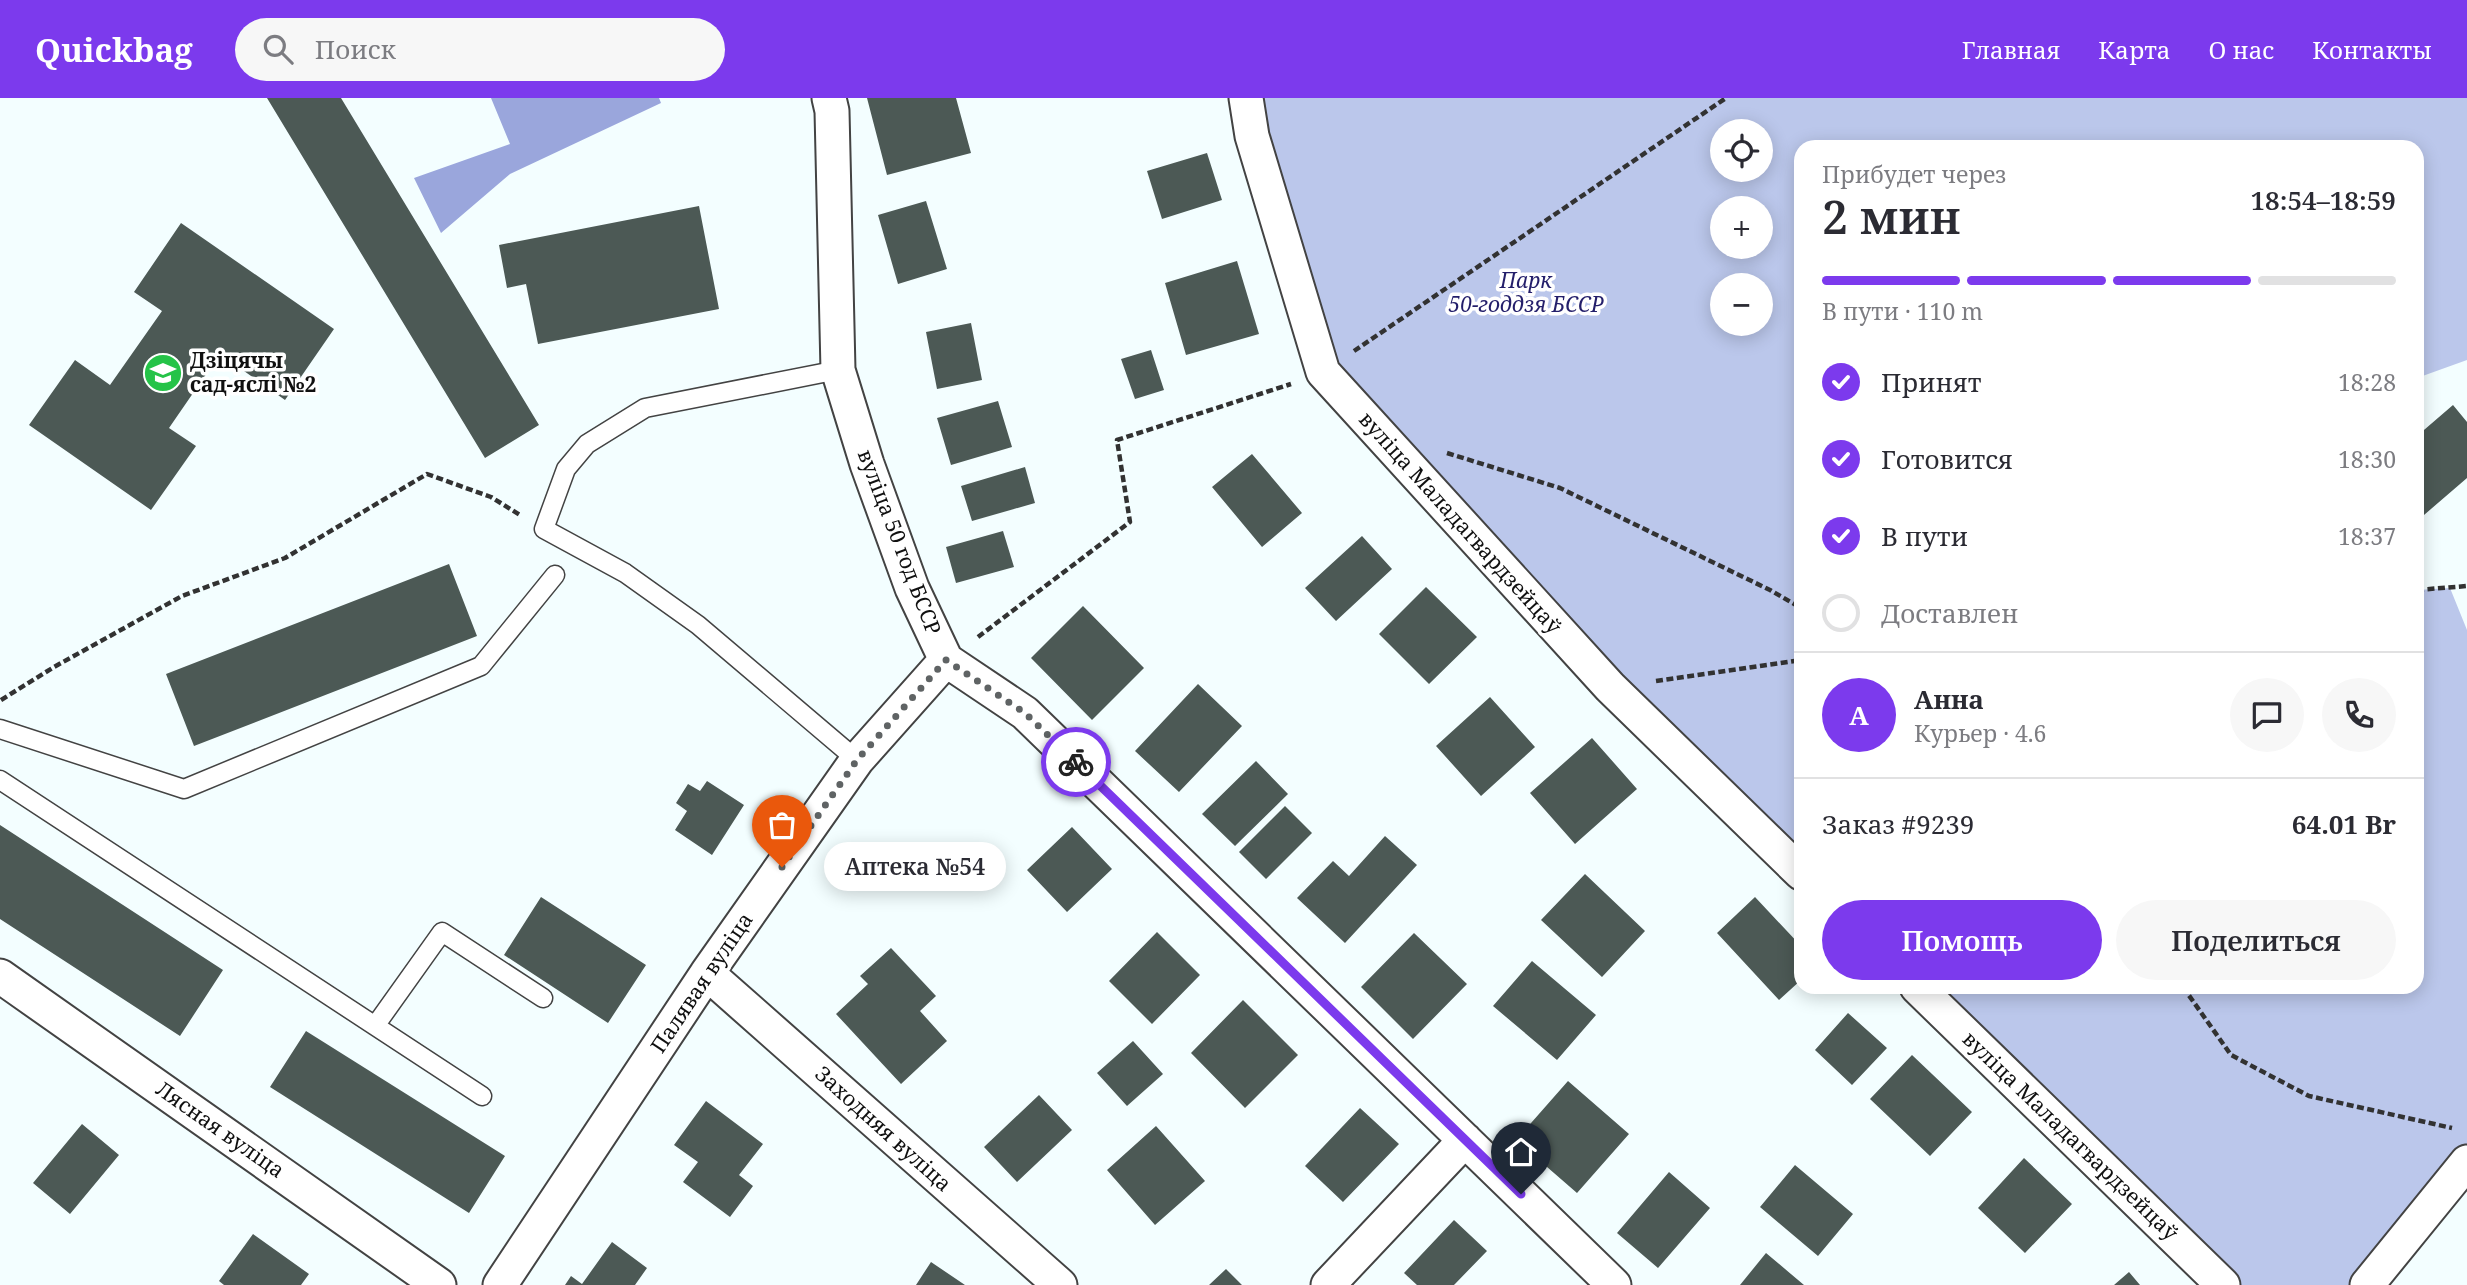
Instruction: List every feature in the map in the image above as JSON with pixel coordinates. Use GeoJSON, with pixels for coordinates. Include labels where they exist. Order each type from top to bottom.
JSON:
{"type":"FeatureCollection","features":[{"type":"Feature","properties":{"kind":"street","name":"вуліца 50 год БССР"},"geometry":{"type":"LineString","coordinates":[[829,98],[832,111],[838,369],[867,464],[912,588],[946,660],[1025,713],[1614,1285]]}},
{"type":"Feature","properties":{"kind":"street","name":"вуліца Маладагвардзейцаў"},"geometry":{"type":"LineString","coordinates":[[1246,98],[1252,136],[1323,372],[1610,687],[1794,866]]}},
{"type":"Feature","properties":{"kind":"street","name":"Палявая вуліца"},"geometry":{"type":"LineString","coordinates":[[500,1285],[707,973],[857,760],[946,660]]}},
{"type":"Feature","properties":{"kind":"street","name":"Заходняя вуліца"},"geometry":{"type":"LineString","coordinates":[[707,973],[1060,1285]]}},
{"type":"Feature","properties":{"kind":"street","name":"Лясная вуліца"},"geometry":{"type":"LineString","coordinates":[[0,976],[439,1285]]}},
{"type":"Feature","properties":{"kind":"street","name":"вуліца Маладагвардзейцаў"},"geometry":{"type":"LineString","coordinates":[[1924,994],[2223,1285]]}},
{"type":"Feature","properties":{"kind":"street"},"geometry":{"type":"LineString","coordinates":[[1328,1285],[1465,1140]]}},
{"type":"Feature","properties":{"kind":"street"},"geometry":{"type":"LineString","coordinates":[[2367,1285],[2467,1162]]}},
{"type":"Feature","properties":{"kind":"lane"},"geometry":{"type":"LineString","coordinates":[[838,369],[645,408],[587,444],[566,469],[544,529],[625,573],[698,625],[857,760]]}},
{"type":"Feature","properties":{"kind":"lane"},"geometry":{"type":"LineString","coordinates":[[0,729],[184,789],[481,666],[555,575]]}},
{"type":"Feature","properties":{"kind":"lane"},"geometry":{"type":"LineString","coordinates":[[0,779],[482,1096]]}},
{"type":"Feature","properties":{"kind":"lane"},"geometry":{"type":"LineString","coordinates":[[375,1026],[442,932],[542,998]]}},
{"type":"Feature","properties":{"kind":"path"},"geometry":{"type":"LineString","coordinates":[[946,660],[1130,522],[1117,440],[1323,372],[1726,98]]}},
{"type":"Feature","properties":{"kind":"path"},"geometry":{"type":"LineString","coordinates":[[1442,452],[1560,488],[1794,604]]}},
{"type":"Feature","properties":{"kind":"path"},"geometry":{"type":"LineString","coordinates":[[0,701],[54,667],[182,596],[285,558],[427,474],[491,497],[544,529]]}},
{"type":"Feature","properties":{"kind":"path"},"geometry":{"type":"LineString","coordinates":[[2424,589],[2467,586]]}},
{"type":"Feature","properties":{"kind":"path"},"geometry":{"type":"LineString","coordinates":[[1610,687],[1794,661]]}},
{"type":"Feature","properties":{"kind":"path"},"geometry":{"type":"LineString","coordinates":[[2188,994],[2231,1055],[2309,1096],[2454,1129]]}},
{"type":"Feature","properties":{"kind":"green space","name":"Парк 50-годдзя БССР"},"geometry":{"type":"Polygon","coordinates":[[[1246,98],[2467,98],[2467,360],[2424,375],[2424,140],[1794,140],[1794,866],[1323,372],[1246,98]]]}},
{"type":"Feature","properties":{"kind":"green space"},"geometry":{"type":"Polygon","coordinates":[[[2450,588],[2467,630],[2467,1162],[2367,1285],[2223,1285],[1924,994],[2424,994],[2424,590],[2450,588]]]}},
{"type":"Feature","properties":{"kind":"shaded area"},"geometry":{"type":"Polygon","coordinates":[[[491,98],[659,98],[661,103],[510,174],[441,233],[414,178],[510,144],[491,98]]]}},
{"type":"Feature","properties":{"kind":"building"},"geometry":{"type":"Polygon","coordinates":[[[267,98],[341,98],[539,425],[485,458],[267,98]]]}},
{"type":"Feature","properties":{"kind":"building"},"geometry":{"type":"Polygon","coordinates":[[[867,98],[956,98],[971,153],[887,175],[867,98]]]}},
{"type":"Feature","properties":{"kind":"building"},"geometry":{"type":"Polygon","coordinates":[[[1207,153],[1222,200],[1162,219],[1147,171],[1207,153]]]}},
{"type":"Feature","properties":{"kind":"building"},"geometry":{"type":"Polygon","coordinates":[[[926,201],[947,269],[898,284],[878,215],[926,201]]]}},
{"type":"Feature","properties":{"kind":"building"},"geometry":{"type":"Polygon","coordinates":[[[699,206],[719,309],[538,344],[526,284],[507,288],[499,245],[699,206]]]}},
{"type":"Feature","properties":{"kind":"building","name":"Дзіцячы сад-яслі №2"},"geometry":{"type":"Polygon","coordinates":[[[181,223],[334,329],[285,400],[220,354],[169,428],[196,446],[151,510],[29,425],[75,360],[110,385],[162,311],[134,292],[181,223]]]}},
{"type":"Feature","properties":{"kind":"building"},"geometry":{"type":"Polygon","coordinates":[[[1237,261],[1259,334],[1186,355],[1165,283],[1237,261]]]}},
{"type":"Feature","properties":{"kind":"building"},"geometry":{"type":"Polygon","coordinates":[[[971,323],[982,380],[937,389],[926,332],[971,323]]]}},
{"type":"Feature","properties":{"kind":"building"},"geometry":{"type":"Polygon","coordinates":[[[1151,350],[1164,390],[1135,399],[1121,359],[1151,350]]]}},
{"type":"Feature","properties":{"kind":"building"},"geometry":{"type":"Polygon","coordinates":[[[998,401],[1012,447],[951,465],[937,418],[998,401]]]}},
{"type":"Feature","properties":{"kind":"building"},"geometry":{"type":"Polygon","coordinates":[[[2453,405],[2467,422],[2467,478],[2424,515],[2424,430],[2453,405]]]}},
{"type":"Feature","properties":{"kind":"building"},"geometry":{"type":"Polygon","coordinates":[[[1252,454],[1302,513],[1262,547],[1212,487],[1252,454]]]}},
{"type":"Feature","properties":{"kind":"building"},"geometry":{"type":"Polygon","coordinates":[[[1025,467],[1035,503],[972,521],[961,486],[1025,467]]]}},
{"type":"Feature","properties":{"kind":"building"},"geometry":{"type":"Polygon","coordinates":[[[1003,531],[1014,567],[956,583],[946,547],[1003,531]]]}},
{"type":"Feature","properties":{"kind":"building"},"geometry":{"type":"Polygon","coordinates":[[[1362,536],[1392,569],[1336,621],[1305,588],[1362,536]]]}},
{"type":"Feature","properties":{"kind":"building"},"geometry":{"type":"Polygon","coordinates":[[[449,564],[477,636],[194,746],[166,674],[449,564]]]}},
{"type":"Feature","properties":{"kind":"building"},"geometry":{"type":"Polygon","coordinates":[[[1426,587],[1477,637],[1429,684],[1379,634],[1426,587]]]}},
{"type":"Feature","properties":{"kind":"building"},"geometry":{"type":"Polygon","coordinates":[[[1083,606],[1144,668],[1092,720],[1031,658],[1083,606]]]}},
{"type":"Feature","properties":{"kind":"building"},"geometry":{"type":"Polygon","coordinates":[[[1198,684],[1242,726],[1179,792],[1135,751],[1198,684]]]}},
{"type":"Feature","properties":{"kind":"building"},"geometry":{"type":"Polygon","coordinates":[[[1490,697],[1535,747],[1481,796],[1436,746],[1490,697]]]}},
{"type":"Feature","properties":{"kind":"building"},"geometry":{"type":"Polygon","coordinates":[[[1592,738],[1637,789],[1575,844],[1530,793],[1592,738]]]}},
{"type":"Feature","properties":{"kind":"building"},"geometry":{"type":"Polygon","coordinates":[[[1256,761],[1288,794],[1235,846],[1202,814],[1256,761]]]}},
{"type":"Feature","properties":{"kind":"building"},"geometry":{"type":"Polygon","coordinates":[[[707,781],[744,805],[712,855],[675,830],[687,811],[676,803],[688,784],[700,791],[707,781]]]}},
{"type":"Feature","properties":{"kind":"building"},"geometry":{"type":"Polygon","coordinates":[[[1285,806],[1312,833],[1266,879],[1239,852],[1285,806]]]}},
{"type":"Feature","properties":{"kind":"building"},"geometry":{"type":"Polygon","coordinates":[[[0,825],[223,970],[180,1036],[0,919],[0,825]]]}},
{"type":"Feature","properties":{"kind":"building"},"geometry":{"type":"Polygon","coordinates":[[[1072,827],[1112,869],[1067,912],[1027,870],[1072,827]]]}},
{"type":"Feature","properties":{"kind":"building"},"geometry":{"type":"Polygon","coordinates":[[[1385,836],[1417,865],[1345,943],[1297,898],[1333,861],[1349,876],[1385,836]]]}},
{"type":"Feature","properties":{"kind":"building"},"geometry":{"type":"Polygon","coordinates":[[[1585,874],[1645,931],[1602,977],[1541,920],[1585,874]]]}},
{"type":"Feature","properties":{"kind":"building"},"geometry":{"type":"Polygon","coordinates":[[[541,897],[646,965],[608,1023],[504,955],[541,897]]]}},
{"type":"Feature","properties":{"kind":"building"},"geometry":{"type":"Polygon","coordinates":[[[1755,897],[1794,939],[1794,986],[1779,1000],[1717,933],[1755,897]]]}},
{"type":"Feature","properties":{"kind":"building"},"geometry":{"type":"Polygon","coordinates":[[[1157,932],[1200,975],[1152,1024],[1109,981],[1157,932]]]}},
{"type":"Feature","properties":{"kind":"building"},"geometry":{"type":"Polygon","coordinates":[[[1414,933],[1467,984],[1413,1039],[1361,987],[1414,933]]]}},
{"type":"Feature","properties":{"kind":"building"},"geometry":{"type":"Polygon","coordinates":[[[891,948],[936,996],[920,1011],[947,1041],[901,1084],[836,1014],[868,984],[860,976],[891,948]]]}},
{"type":"Feature","properties":{"kind":"building"},"geometry":{"type":"Polygon","coordinates":[[[1532,961],[1596,1015],[1557,1060],[1493,1006],[1532,961]]]}},
{"type":"Feature","properties":{"kind":"building"},"geometry":{"type":"Polygon","coordinates":[[[1243,1000],[1298,1055],[1245,1108],[1191,1053],[1243,1000]]]}},
{"type":"Feature","properties":{"kind":"building"},"geometry":{"type":"Polygon","coordinates":[[[1848,1013],[1887,1048],[1852,1085],[1815,1050],[1848,1013]]]}},
{"type":"Feature","properties":{"kind":"building"},"geometry":{"type":"Polygon","coordinates":[[[306,1031],[505,1156],[469,1213],[270,1087],[306,1031]]]}},
{"type":"Feature","properties":{"kind":"building"},"geometry":{"type":"Polygon","coordinates":[[[1133,1041],[1163,1074],[1127,1106],[1097,1073],[1133,1041]]]}},
{"type":"Feature","properties":{"kind":"building"},"geometry":{"type":"Polygon","coordinates":[[[1912,1055],[1972,1112],[1930,1156],[1870,1099],[1912,1055]]]}},
{"type":"Feature","properties":{"kind":"building"},"geometry":{"type":"Polygon","coordinates":[[[1568,1081],[1629,1134],[1577,1193],[1516,1140],[1568,1081]]]}},
{"type":"Feature","properties":{"kind":"building"},"geometry":{"type":"Polygon","coordinates":[[[1039,1095],[1072,1130],[1017,1182],[984,1147],[1039,1095]]]}},
{"type":"Feature","properties":{"kind":"building"},"geometry":{"type":"Polygon","coordinates":[[[706,1101],[763,1144],[739,1175],[753,1186],[730,1217],[683,1182],[698,1162],[674,1145],[706,1101]]]}},
{"type":"Feature","properties":{"kind":"building"},"geometry":{"type":"Polygon","coordinates":[[[1360,1108],[1399,1144],[1343,1202],[1305,1166],[1360,1108]]]}},
{"type":"Feature","properties":{"kind":"building"},"geometry":{"type":"Polygon","coordinates":[[[82,1124],[119,1155],[70,1214],[33,1183],[82,1124]]]}},
{"type":"Feature","properties":{"kind":"building"},"geometry":{"type":"Polygon","coordinates":[[[1156,1126],[1205,1181],[1155,1225],[1107,1170],[1156,1126]]]}},
{"type":"Feature","properties":{"kind":"building"},"geometry":{"type":"Polygon","coordinates":[[[2024,1158],[2072,1204],[2025,1253],[1978,1208],[2024,1158]]]}},
{"type":"Feature","properties":{"kind":"building"},"geometry":{"type":"Polygon","coordinates":[[[1795,1165],[1853,1214],[1818,1256],[1760,1207],[1795,1165]]]}},
{"type":"Feature","properties":{"kind":"building"},"geometry":{"type":"Polygon","coordinates":[[[1669,1172],[1710,1208],[1658,1268],[1617,1233],[1669,1172]]]}},
{"type":"Feature","properties":{"kind":"building"},"geometry":{"type":"Polygon","coordinates":[[[1454,1220],[1487,1251],[1454,1285],[1417,1285],[1404,1273],[1454,1220]]]}},
{"type":"Feature","properties":{"kind":"building"},"geometry":{"type":"Polygon","coordinates":[[[253,1234],[309,1274],[301,1285],[224,1285],[219,1281],[253,1234]]]}},
{"type":"Feature","properties":{"kind":"building"},"geometry":{"type":"Polygon","coordinates":[[[612,1242],[647,1268],[635,1285],[565,1285],[571,1276],[582,1284],[612,1242]]]}},
{"type":"Feature","properties":{"kind":"building"},"geometry":{"type":"Polygon","coordinates":[[[1766,1253],[1804,1285],[1740,1285],[1766,1253]]]}},
{"type":"Feature","properties":{"kind":"building"},"geometry":{"type":"Polygon","coordinates":[[[931,1262],[965,1285],[916,1285],[931,1262]]]}},
{"type":"Feature","properties":{"kind":"building"},"geometry":{"type":"Polygon","coordinates":[[[1226,1269],[1242,1285],[1209,1285],[1226,1269]]]}},
{"type":"Feature","properties":{"kind":"building"},"geometry":{"type":"Polygon","coordinates":[[[2129,1272],[2140,1285],[2114,1285],[2129,1272]]]}},
{"type":"Feature","properties":{"kind":"way so far"},"geometry":{"type":"LineString","coordinates":[[782,867],[857,760],[946,660],[1025,713],[1076,762]]}},
{"type":"Feature","properties":{"kind":"place","name":"Дзіцячы сад-яслі №2"},"geometry":{"type":"Point","coordinates":[163,373]}},
{"type":"Feature","properties":{"kind":"place","name":"Аптека №54"},"geometry":{"type":"Point","coordinates":[782,867]}},
{"type":"Feature","properties":{"kind":"route"},"geometry":{"type":"LineString","coordinates":[[1076,762],[1521,1194]]}}]}
